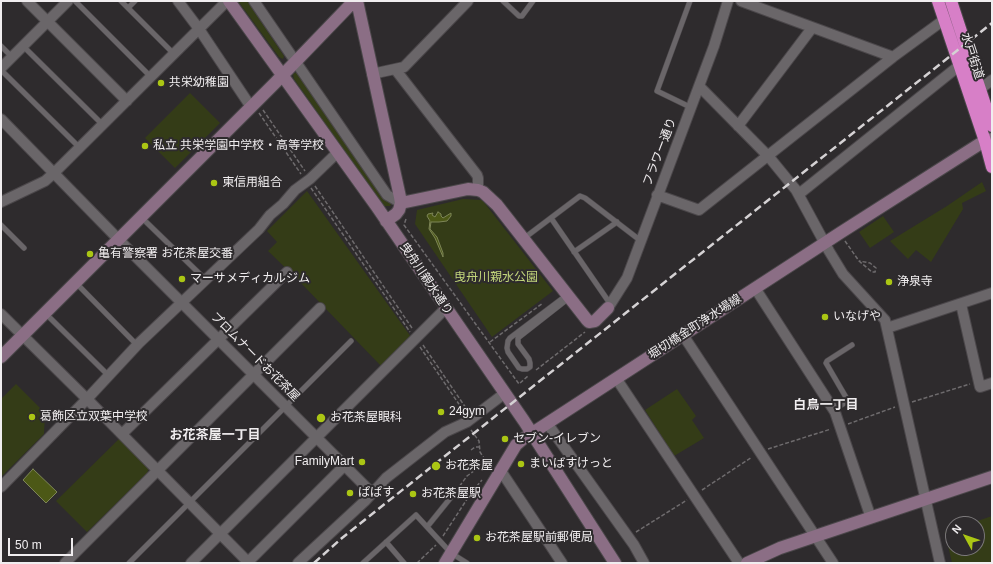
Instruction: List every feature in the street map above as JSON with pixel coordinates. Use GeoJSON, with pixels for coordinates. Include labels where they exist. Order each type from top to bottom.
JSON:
{"type":"FeatureCollection","features":[{"type":"Feature","properties":{"kind":"highway","name":"水戸街道"},"geometry":{"type":"LineString","coordinates":[[938,1],[988,140],[992,167]]}},
{"type":"Feature","properties":{"kind":"highway","name":"水戸街道"},"geometry":{"type":"LineString","coordinates":[[951,1],[992,126]]}},
{"type":"Feature","properties":{"kind":"street"},"geometry":{"type":"LineString","coordinates":[[27,1],[127,101]]}},
{"type":"Feature","properties":{"kind":"street"},"geometry":{"type":"LineString","coordinates":[[1,69],[68,1]]}},
{"type":"Feature","properties":{"kind":"street"},"geometry":{"type":"LineString","coordinates":[[178,1],[255,106]]}},
{"type":"Feature","properties":{"kind":"street"},"geometry":{"type":"LineString","coordinates":[[1,202],[45,180],[54,173],[228,1]]}},
{"type":"Feature","properties":{"kind":"street","name":"曳舟川親水通り"},"geometry":{"type":"LineString","coordinates":[[228,1],[338,152],[532,432],[615,563]]}},
{"type":"Feature","properties":{"kind":"street"},"geometry":{"type":"LineString","coordinates":[[254,1],[387,195],[401,204],[468,190],[478,190],[491,198],[589,322],[596,321],[600,318],[610,306]]}},
{"type":"Feature","properties":{"kind":"street"},"geometry":{"type":"LineString","coordinates":[[1,357],[75,282],[255,106],[295,62],[355,1]]}},
{"type":"Feature","properties":{"kind":"street"},"geometry":{"type":"LineString","coordinates":[[355,1],[401,204],[396,214],[386,221]]}},
{"type":"Feature","properties":{"kind":"street"},"geometry":{"type":"LineString","coordinates":[[372,74],[404,67],[468,1]]}},
{"type":"Feature","properties":{"kind":"street","name":"フラワー通り"},"geometry":{"type":"LineString","coordinates":[[610,306],[625,283],[714,46],[728,1]]}},
{"type":"Feature","properties":{"kind":"street"},"geometry":{"type":"LineString","coordinates":[[741,1],[892,57]]}},
{"type":"Feature","properties":{"kind":"street"},"geometry":{"type":"LineString","coordinates":[[657,195],[699,210],[769,157],[892,57],[944,19]]}},
{"type":"Feature","properties":{"kind":"street"},"geometry":{"type":"LineString","coordinates":[[738,126],[812,28]]}},
{"type":"Feature","properties":{"kind":"street"},"geometry":{"type":"LineString","coordinates":[[799,194],[960,65]]}},
{"type":"Feature","properties":{"kind":"street"},"geometry":{"type":"LineString","coordinates":[[395,69],[477,175],[478,190]]}},
{"type":"Feature","properties":{"kind":"street"},"geometry":{"type":"LineString","coordinates":[[980,89],[992,80]]}},
{"type":"Feature","properties":{"kind":"street"},"geometry":{"type":"LineString","coordinates":[[699,86],[769,157],[799,194],[824,243],[843,274],[885,320],[940,563]]}},
{"type":"Feature","properties":{"kind":"street","name":"プロムナードお花茶屋"},"geometry":{"type":"LineString","coordinates":[[1,120],[372,493]]}},
{"type":"Feature","properties":{"kind":"street","name":"堀切橋金町浄水場線"},"geometry":{"type":"LineString","coordinates":[[448,558],[495,472],[516,445],[532,432],[824,243],[988,140]]}},
{"type":"Feature","properties":{"kind":"street"},"geometry":{"type":"LineString","coordinates":[[1,487],[88,399],[108,375],[137,345],[259,229],[270,215],[283,204],[295,190],[309,181],[338,152]]}},
{"type":"Feature","properties":{"kind":"street"},"geometry":{"type":"LineString","coordinates":[[122,434],[287,272]]}},
{"type":"Feature","properties":{"kind":"street"},"geometry":{"type":"LineString","coordinates":[[755,288],[834,410],[871,518]]}},
{"type":"Feature","properties":{"kind":"street"},"geometry":{"type":"LineString","coordinates":[[887,328],[992,293]]}},
{"type":"Feature","properties":{"kind":"street"},"geometry":{"type":"LineString","coordinates":[[961,304],[980,387],[992,383]]}},
{"type":"Feature","properties":{"kind":"street"},"geometry":{"type":"LineString","coordinates":[[65,563],[320,308]]}},
{"type":"Feature","properties":{"kind":"street"},"geometry":{"type":"LineString","coordinates":[[191,563],[446,308]]}},
{"type":"Feature","properties":{"kind":"street"},"geometry":{"type":"LineString","coordinates":[[1,314],[88,399],[248,563],[345,465]]}},
{"type":"Feature","properties":{"kind":"street"},"geometry":{"type":"LineString","coordinates":[[683,335],[833,563]]}},
{"type":"Feature","properties":{"kind":"street"},"geometry":{"type":"LineString","coordinates":[[616,378],[739,563]]}},
{"type":"Feature","properties":{"kind":"street"},"geometry":{"type":"LineString","coordinates":[[298,563],[361,505],[386,478],[445,432],[470,420],[505,393]]}},
{"type":"Feature","properties":{"kind":"street"},"geometry":{"type":"LineString","coordinates":[[547,423],[644,563]]}},
{"type":"Feature","properties":{"kind":"street"},"geometry":{"type":"LineString","coordinates":[[495,472],[562,563]]}},
{"type":"Feature","properties":{"kind":"street"},"geometry":{"type":"LineString","coordinates":[[747,563],[775,550],[992,477]]}},
{"type":"Feature","properties":{"kind":"lane"},"geometry":{"type":"LineString","coordinates":[[75,1],[152,77]]}},
{"type":"Feature","properties":{"kind":"lane"},"geometry":{"type":"LineString","coordinates":[[121,1],[174,54]]}},
{"type":"Feature","properties":{"kind":"lane"},"geometry":{"type":"LineString","coordinates":[[128,8],[135,1]]}},
{"type":"Feature","properties":{"kind":"lane"},"geometry":{"type":"LineString","coordinates":[[503,1],[519,16],[522,16],[533,1]]}},
{"type":"Feature","properties":{"kind":"lane"},"geometry":{"type":"LineString","coordinates":[[690,1],[657,91],[690,108]]}},
{"type":"Feature","properties":{"kind":"lane"},"geometry":{"type":"LineString","coordinates":[[1,46],[12,57]]}},
{"type":"Feature","properties":{"kind":"lane"},"geometry":{"type":"LineString","coordinates":[[23,46],[103,125]]}},
{"type":"Feature","properties":{"kind":"lane"},"geometry":{"type":"LineString","coordinates":[[1,69],[80,148]]}},
{"type":"Feature","properties":{"kind":"lane"},"geometry":{"type":"LineString","coordinates":[[523,239],[580,196],[585,198],[641,241]]}},
{"type":"Feature","properties":{"kind":"lane"},"geometry":{"type":"LineString","coordinates":[[141,217],[206,280]]}},
{"type":"Feature","properties":{"kind":"lane"},"geometry":{"type":"LineString","coordinates":[[551,218],[610,306]]}},
{"type":"Feature","properties":{"kind":"lane"},"geometry":{"type":"LineString","coordinates":[[574,252],[617,222]]}},
{"type":"Feature","properties":{"kind":"lane"},"geometry":{"type":"LineString","coordinates":[[1,225],[24,248]]}},
{"type":"Feature","properties":{"kind":"lane"},"geometry":{"type":"LineString","coordinates":[[75,282],[137,345]]}},
{"type":"Feature","properties":{"kind":"lane"},"geometry":{"type":"LineString","coordinates":[[568,297],[518,338],[518,344],[530,359],[530,367],[527,369],[519,368],[508,352],[507,348],[510,338],[568,297]]}},
{"type":"Feature","properties":{"kind":"lane"},"geometry":{"type":"LineString","coordinates":[[45,313],[108,375]]}},
{"type":"Feature","properties":{"kind":"lane"},"geometry":{"type":"LineString","coordinates":[[129,563],[351,341]]}},
{"type":"Feature","properties":{"kind":"lane"},"geometry":{"type":"LineString","coordinates":[[834,410],[847,400],[826,363],[852,345]]}},
{"type":"Feature","properties":{"kind":"lane"},"geometry":{"type":"LineString","coordinates":[[427,527],[452,496]]}},
{"type":"Feature","properties":{"kind":"lane"},"geometry":{"type":"LineString","coordinates":[[363,563],[416,515],[440,540],[448,558],[467,563]]}},
{"type":"Feature","properties":{"kind":"lane"},"geometry":{"type":"LineString","coordinates":[[386,542],[404,563]]}},
{"type":"Feature","properties":{"kind":"path"},"geometry":{"type":"LineString","coordinates":[[255,106],[309,181],[470,420],[468,427],[479,441],[480,452],[495,472]]}},
{"type":"Feature","properties":{"kind":"path"},"geometry":{"type":"LineString","coordinates":[[255,106],[309,181],[470,420]]}},
{"type":"Feature","properties":{"kind":"path"},"geometry":{"type":"LineString","coordinates":[[406,218],[404,225],[519,384],[531,375]]}},
{"type":"Feature","properties":{"kind":"path"},"geometry":{"type":"LineString","coordinates":[[840,233],[858,261],[872,272],[875,272],[876,268],[870,263],[858,261]]}},
{"type":"Feature","properties":{"kind":"path"},"geometry":{"type":"LineString","coordinates":[[490,342],[548,300]]}},
{"type":"Feature","properties":{"kind":"path"},"geometry":{"type":"LineString","coordinates":[[537,370],[584,334],[589,322]]}},
{"type":"Feature","properties":{"kind":"path"},"geometry":{"type":"LineString","coordinates":[[628,538],[760,452],[904,404],[979,381]]}},
{"type":"Feature","properties":{"kind":"path"},"geometry":{"type":"LineString","coordinates":[[471,450],[475,447],[479,447]]}},
{"type":"Feature","properties":{"kind":"path"},"geometry":{"type":"LineString","coordinates":[[452,496],[467,476],[486,462]]}},
{"type":"Feature","properties":{"kind":"path"},"geometry":{"type":"LineString","coordinates":[[417,563],[440,540],[471,493],[484,478]]}},
{"type":"Feature","properties":{"kind":"green space"},"geometry":{"type":"Polygon","coordinates":[[[238,1],[247,1],[284,56],[283,59],[279,57],[238,1]]]}},
{"type":"Feature","properties":{"kind":"green space"},"geometry":{"type":"Polygon","coordinates":[[[297,72],[392,203],[390,206],[384,206],[374,193],[294,79],[293,74],[297,72]]]}},
{"type":"Feature","properties":{"kind":"green space"},"geometry":{"type":"Polygon","coordinates":[[[190,93],[220,123],[175,168],[145,138],[190,93]]]}},
{"type":"Feature","properties":{"kind":"green space"},"geometry":{"type":"Polygon","coordinates":[[[982,182],[986,191],[962,203],[963,209],[931,262],[916,250],[908,259],[890,241],[947,206],[982,182]]]}},
{"type":"Feature","properties":{"kind":"green space"},"geometry":{"type":"Polygon","coordinates":[[[307,191],[411,337],[381,366],[268,251],[277,242],[267,231],[307,191]]]}},
{"type":"Feature","properties":{"kind":"green space","name":"曳舟川親水公園"},"geometry":{"type":"Polygon","coordinates":[[[463,199],[483,201],[553,291],[492,337],[415,224],[417,210],[463,199]]]}},
{"type":"Feature","properties":{"kind":"green space"},"geometry":{"type":"Polygon","coordinates":[[[883,216],[894,232],[870,248],[859,232],[883,216]]]}},
{"type":"Feature","properties":{"kind":"green space"},"geometry":{"type":"Polygon","coordinates":[[[16,384],[45,413],[44,434],[1,477],[1,399],[16,384]]]}},
{"type":"Feature","properties":{"kind":"green space"},"geometry":{"type":"Polygon","coordinates":[[[677,389],[696,416],[692,420],[704,438],[674,456],[645,410],[677,389]]]}},
{"type":"Feature","properties":{"kind":"green space"},"geometry":{"type":"Polygon","coordinates":[[[120,438],[149,468],[147,473],[87,532],[56,501],[120,438]]]}},
{"type":"Feature","properties":{"kind":"green space"},"geometry":{"type":"Polygon","coordinates":[[[992,516],[992,563],[952,563],[950,556],[985,556],[985,518],[992,516]]]}},
{"type":"Feature","properties":{"kind":"shaded area"},"geometry":{"type":"Polygon","coordinates":[[[438,212],[443,218],[451,213],[451,216],[447,221],[431,222],[430,229],[437,237],[443,257],[435,238],[429,229],[430,221],[427,216],[428,214],[433,213],[432,215],[435,217],[438,212]]]}},
{"type":"Feature","properties":{"kind":"shaded area"},"geometry":{"type":"Polygon","coordinates":[[[33,469],[57,492],[46,503],[23,480],[33,469]]]}},
{"type":"Feature","properties":{"kind":"railway"},"geometry":{"type":"LineString","coordinates":[[314,563],[342,538],[992,23]]}},
{"type":"Feature","properties":{"kind":"place","name":"共栄幼稚園"},"geometry":{"type":"Point","coordinates":[161,83]}},
{"type":"Feature","properties":{"kind":"place","name":"私立 共栄学園中学校・高等学校"},"geometry":{"type":"Point","coordinates":[145,146]}},
{"type":"Feature","properties":{"kind":"place","name":"東信用組合"},"geometry":{"type":"Point","coordinates":[214,183]}},
{"type":"Feature","properties":{"kind":"place","name":"亀有警察署 お花茶屋交番"},"geometry":{"type":"Point","coordinates":[90,254]}},
{"type":"Feature","properties":{"kind":"place","name":"マーサメディカルジム"},"geometry":{"type":"Point","coordinates":[182,279]}},
{"type":"Feature","properties":{"kind":"place","name":"浄泉寺"},"geometry":{"type":"Point","coordinates":[889,282]}},
{"type":"Feature","properties":{"kind":"place","name":"いなげや"},"geometry":{"type":"Point","coordinates":[825,317]}},
{"type":"Feature","properties":{"kind":"place","name":"24gym"},"geometry":{"type":"Point","coordinates":[441,412]}},
{"type":"Feature","properties":{"kind":"place","name":"葛飾区立双葉中学校"},"geometry":{"type":"Point","coordinates":[32,417]}},
{"type":"Feature","properties":{"kind":"place","name":"お花茶屋眼科"},"geometry":{"type":"Point","coordinates":[321,418]}},
{"type":"Feature","properties":{"kind":"place","name":"セブン-イレブン"},"geometry":{"type":"Point","coordinates":[505,439]}},
{"type":"Feature","properties":{"kind":"place","name":"FamilyMart"},"geometry":{"type":"Point","coordinates":[362,462]}},
{"type":"Feature","properties":{"kind":"place","name":"まいばすけっと"},"geometry":{"type":"Point","coordinates":[521,464]}},
{"type":"Feature","properties":{"kind":"place","name":"お花茶屋"},"geometry":{"type":"Point","coordinates":[436,466]}},
{"type":"Feature","properties":{"kind":"place","name":"ぱぱす"},"geometry":{"type":"Point","coordinates":[350,493]}},
{"type":"Feature","properties":{"kind":"place","name":"お花茶屋駅"},"geometry":{"type":"Point","coordinates":[413,494]}},
{"type":"Feature","properties":{"kind":"place","name":"お花茶屋駅前郵便局"},"geometry":{"type":"Point","coordinates":[477,538]}},
{"type":"Feature","properties":{"kind":"district","name":"白鳥一丁目"},"geometry":{"type":"Point","coordinates":[826,405]}},
{"type":"Feature","properties":{"kind":"district","name":"お花茶屋一丁目"},"geometry":{"type":"Point","coordinates":[215,435]}}]}
